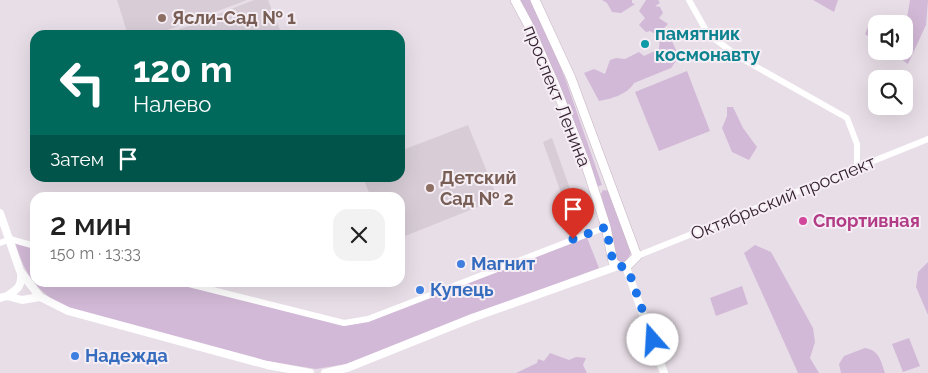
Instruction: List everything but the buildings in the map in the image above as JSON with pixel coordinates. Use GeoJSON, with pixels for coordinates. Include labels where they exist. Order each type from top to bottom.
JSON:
{"type":"FeatureCollection","features":[{"type":"Feature","properties":{"kind":"main road","name":"проспект Ленина"},"geometry":{"type":"LineString","coordinates":[[515,0],[528,24],[554,84],[596,193],[606,227],[613,262],[622,267]]}},
{"type":"Feature","properties":{"kind":"main road","name":"проспект Ленина"},"geometry":{"type":"LineString","coordinates":[[535,0],[571,78],[637,256]]}},
{"type":"Feature","properties":{"kind":"main road"},"geometry":{"type":"LineString","coordinates":[[596,193],[602,188],[611,187]]}},
{"type":"Feature","properties":{"kind":"main road"},"geometry":{"type":"LineString","coordinates":[[622,267],[637,256]]}},
{"type":"Feature","properties":{"kind":"street"},"geometry":{"type":"LineString","coordinates":[[689,0],[708,34],[739,56],[847,118],[857,144],[857,169]]}},
{"type":"Feature","properties":{"kind":"street","name":"Октябрьский проспект"},"geometry":{"type":"LineString","coordinates":[[637,256],[928,139]]}},
{"type":"Feature","properties":{"kind":"street"},"geometry":{"type":"LineString","coordinates":[[0,213],[22,280],[18,289],[4,297]]}},
{"type":"Feature","properties":{"kind":"street"},"geometry":{"type":"LineString","coordinates":[[201,287],[344,323],[368,319],[606,227]]}},
{"type":"Feature","properties":{"kind":"street"},"geometry":{"type":"LineString","coordinates":[[0,243],[10,239],[30,244]]}},
{"type":"Feature","properties":{"kind":"street"},"geometry":{"type":"LineString","coordinates":[[325,373],[347,368],[472,318],[622,267]]}},
{"type":"Feature","properties":{"kind":"street","name":"проспект Ленина"},"geometry":{"type":"LineString","coordinates":[[622,267],[664,373]]}},
{"type":"Feature","properties":{"kind":"street"},"geometry":{"type":"LineString","coordinates":[[20,270],[30,284]]}},
{"type":"Feature","properties":{"kind":"street"},"geometry":{"type":"LineString","coordinates":[[33,287],[40,297],[68,311],[267,365],[310,373]]}},
{"type":"Feature","properties":{"kind":"street"},"geometry":{"type":"LineString","coordinates":[[4,297],[22,300],[40,297]]}},
{"type":"Feature","properties":{"kind":"shaded area","name":"Ясли-Сад № 1"},"geometry":{"type":"Polygon","coordinates":[[[117,0],[247,0],[167,30],[126,30],[117,0]]]}},
{"type":"Feature","properties":{"kind":"shaded area"},"geometry":{"type":"Polygon","coordinates":[[[254,0],[268,0],[280,30],[178,30],[254,0]]]}},
{"type":"Feature","properties":{"kind":"shaded area"},"geometry":{"type":"Polygon","coordinates":[[[520,0],[530,0],[547,34],[565,78],[602,185],[596,187],[539,37],[520,0]]]}},
{"type":"Feature","properties":{"kind":"shaded area"},"geometry":{"type":"Polygon","coordinates":[[[602,0],[632,0],[632,3],[635,4],[621,13],[612,12],[607,3],[602,0]]]}},
{"type":"Feature","properties":{"kind":"shaded area"},"geometry":{"type":"Polygon","coordinates":[[[646,0],[658,0],[660,3],[655,6],[660,7],[663,13],[659,18],[668,24],[657,35],[650,31],[646,32],[639,25],[645,18],[639,11],[646,0]]]}},
{"type":"Feature","properties":{"kind":"shaded area"},"geometry":{"type":"Polygon","coordinates":[[[813,0],[838,0],[834,12],[813,0]]]}},
{"type":"Feature","properties":{"kind":"shaded area"},"geometry":{"type":"Polygon","coordinates":[[[910,0],[928,0],[926,25],[913,53],[913,15],[907,15],[910,0]]]}},
{"type":"Feature","properties":{"kind":"shaded area"},"geometry":{"type":"Polygon","coordinates":[[[668,32],[679,57],[671,68],[634,83],[628,90],[619,95],[599,101],[584,73],[594,69],[605,74],[610,60],[616,58],[625,59],[639,52],[644,56],[659,49],[660,35],[668,32]]]}},
{"type":"Feature","properties":{"kind":"shaded area"},"geometry":{"type":"Polygon","coordinates":[[[687,71],[710,131],[659,151],[635,92],[687,71]]]}},
{"type":"Feature","properties":{"kind":"shaded area"},"geometry":{"type":"Polygon","coordinates":[[[727,107],[733,107],[743,128],[757,147],[749,160],[732,152],[722,128],[727,116],[727,107]]]}},
{"type":"Feature","properties":{"kind":"shaded area","name":"Детский Сад № 2"},"geometry":{"type":"Polygon","coordinates":[[[468,125],[498,199],[405,236],[405,192],[369,192],[365,182],[405,182],[405,149],[468,125]]]}},
{"type":"Feature","properties":{"kind":"shaded area"},"geometry":{"type":"Polygon","coordinates":[[[552,138],[575,203],[566,207],[543,142],[552,138]]]}},
{"type":"Feature","properties":{"kind":"shaded area"},"geometry":{"type":"Polygon","coordinates":[[[603,190],[609,191],[631,253],[625,263],[617,261],[601,194],[603,190]]]}},
{"type":"Feature","properties":{"kind":"shaded area"},"geometry":{"type":"Polygon","coordinates":[[[586,235],[599,268],[346,364],[316,369],[255,359],[65,308],[39,287],[192,287],[345,325],[586,235]]]}},
{"type":"Feature","properties":{"kind":"shaded area"},"geometry":{"type":"Polygon","coordinates":[[[15,242],[30,246],[30,277],[23,264],[15,242]]]}},
{"type":"Feature","properties":{"kind":"shaded area"},"geometry":{"type":"Polygon","coordinates":[[[755,245],[771,252],[813,328],[815,342],[810,358],[819,373],[798,373],[744,253],[755,245]]]}},
{"type":"Feature","properties":{"kind":"shaded area"},"geometry":{"type":"Polygon","coordinates":[[[928,262],[928,315],[916,287],[918,272],[928,262]]]}},
{"type":"Feature","properties":{"kind":"shaded area"},"geometry":{"type":"Polygon","coordinates":[[[742,286],[748,304],[716,316],[710,298],[742,286]]]}},
{"type":"Feature","properties":{"kind":"shaded area"},"geometry":{"type":"Polygon","coordinates":[[[909,338],[920,366],[903,372],[892,344],[909,338]]]}},
{"type":"Feature","properties":{"kind":"shaded area"},"geometry":{"type":"Polygon","coordinates":[[[865,348],[873,351],[881,360],[885,373],[841,373],[839,364],[844,356],[865,348]]]}},
{"type":"Feature","properties":{"kind":"shaded area"},"geometry":{"type":"Polygon","coordinates":[[[550,353],[569,360],[576,357],[586,358],[583,365],[587,373],[516,373],[537,363],[538,359],[544,361],[550,353]]]}},
{"type":"Feature","properties":{"kind":"place","name":"Ясли-Сад № 1"},"geometry":{"type":"Point","coordinates":[162,18]}},
{"type":"Feature","properties":{"kind":"place","name":"памятник космонавту"},"geometry":{"type":"Point","coordinates":[645,44]}},
{"type":"Feature","properties":{"kind":"place","name":"Детский Сад № 2"},"geometry":{"type":"Point","coordinates":[430,188]}},
{"type":"Feature","properties":{"kind":"place","name":"Спортивная"},"geometry":{"type":"Point","coordinates":[803,221]}},
{"type":"Feature","properties":{"kind":"place","name":"Магнит"},"geometry":{"type":"Point","coordinates":[461,264]}},
{"type":"Feature","properties":{"kind":"place","name":"Купець"},"geometry":{"type":"Point","coordinates":[420,290]}},
{"type":"Feature","properties":{"kind":"place","name":"Надежда"},"geometry":{"type":"Point","coordinates":[75,356]}},
{"type":"Feature","properties":{"kind":"route"},"geometry":{"type":"LineString","coordinates":[[573,239],[606,227],[613,262],[618,266],[626,267],[653,340]]}}]}
